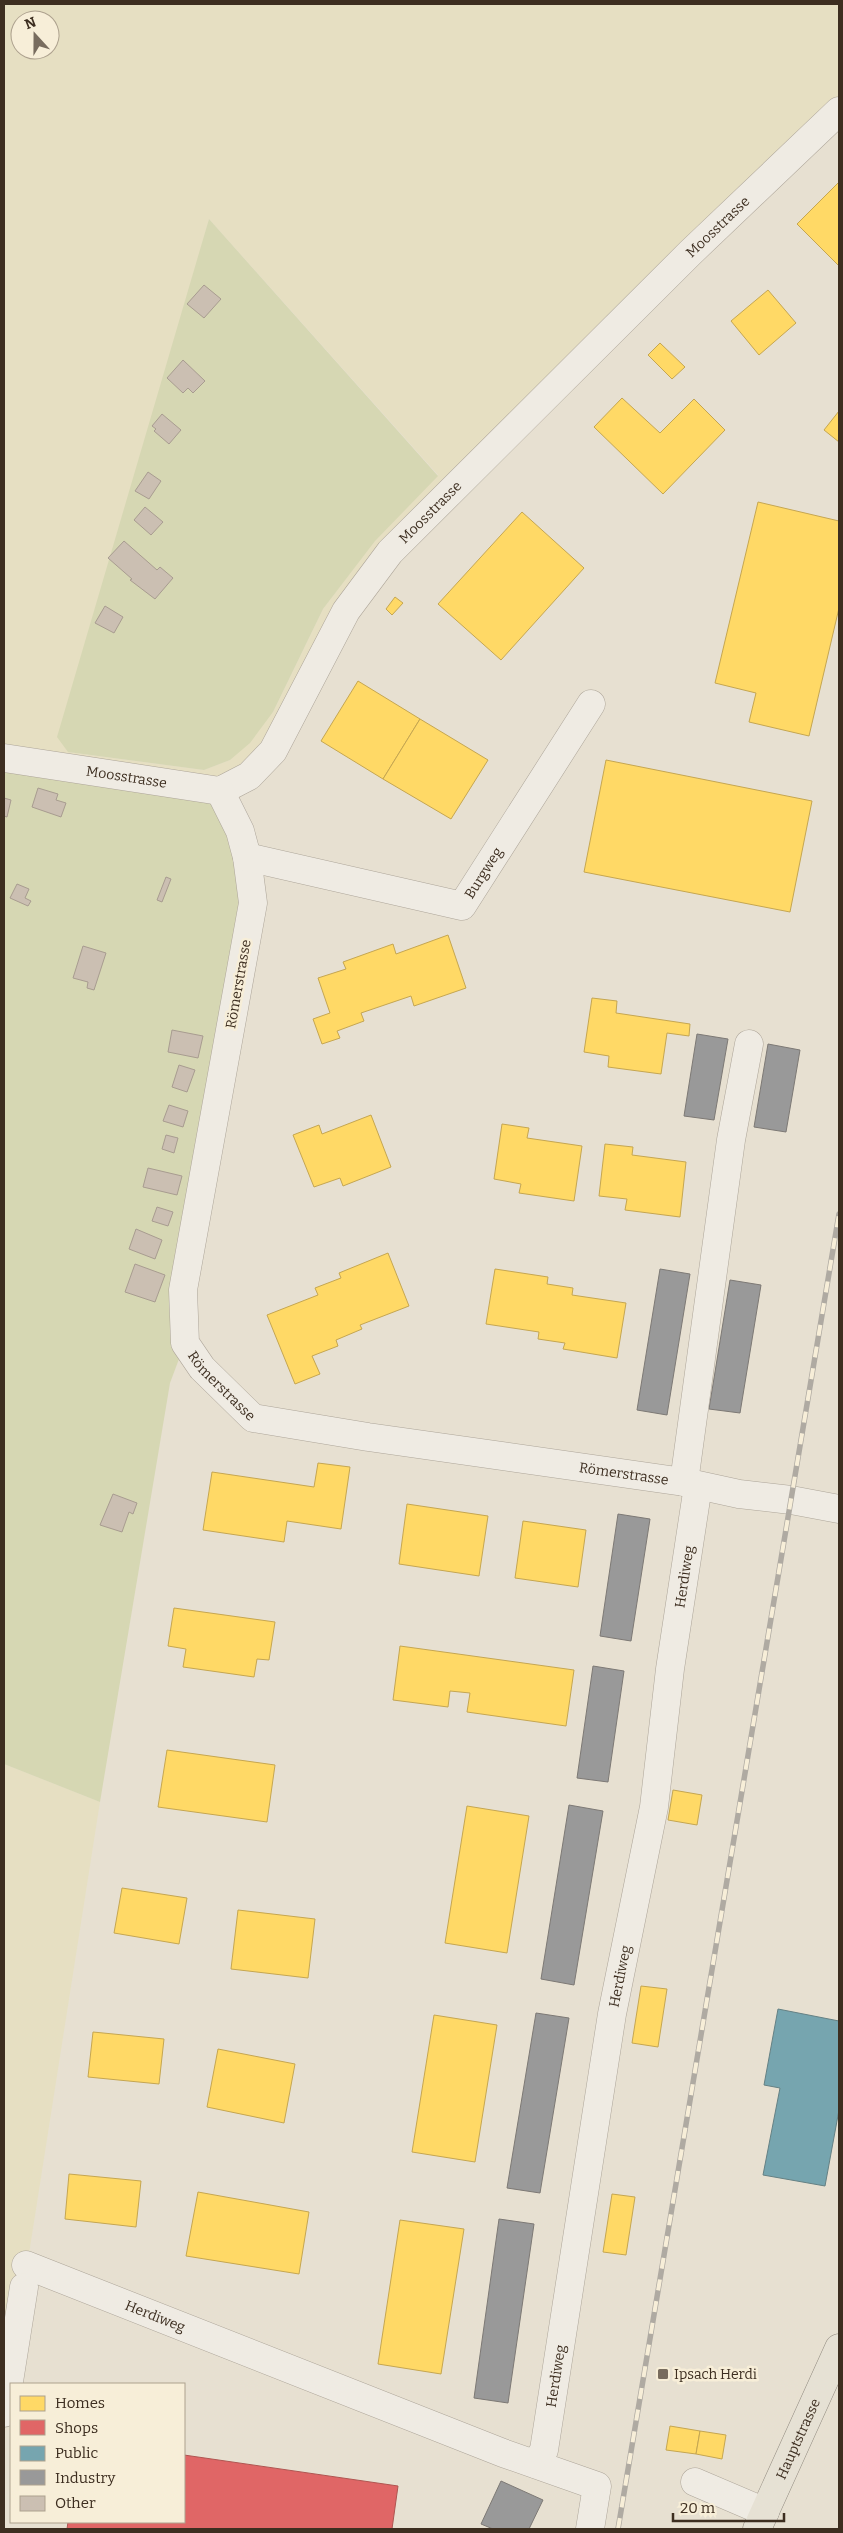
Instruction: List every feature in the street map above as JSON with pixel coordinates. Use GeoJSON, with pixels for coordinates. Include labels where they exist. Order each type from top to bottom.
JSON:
{"type":"FeatureCollection","features":[{"type":"Feature","properties":{"kind":"main road","name":"Hauptstrasse"},"geometry":{"type":"LineString","coordinates":[[761,2521],[839,2348]]}},
{"type":"Feature","properties":{"kind":"street","name":"Moosstrasse"},"geometry":{"type":"LineString","coordinates":[[4,758],[220,791],[249,776],[273,750],[346,611],[390,552],[690,253],[839,110]]}},
{"type":"Feature","properties":{"kind":"street","name":"Burgweg"},"geometry":{"type":"LineString","coordinates":[[247,857],[462,906],[591,704]]}},
{"type":"Feature","properties":{"kind":"street","name":"Römerstrasse"},"geometry":{"type":"LineString","coordinates":[[220,791],[240,831],[247,857],[253,903],[184,1290],[185,1344],[202,1368],[253,1418],[368,1437],[691,1484],[839,1509]]}},
{"type":"Feature","properties":{"kind":"street","name":"Herdiweg"},"geometry":{"type":"LineString","coordinates":[[536,2464],[544,2450],[612,2014],[654,1807],[731,1140],[749,1044]]}},
{"type":"Feature","properties":{"kind":"street","name":"Herdiweg"},"geometry":{"type":"LineString","coordinates":[[4,2413],[24,2276],[503,2454],[597,2486],[590,2529]]}},
{"type":"Feature","properties":{"kind":"street"},"geometry":{"type":"LineString","coordinates":[[695,2482],[761,2521]]}},
{"type":"Feature","properties":{"kind":"shaded area"},"geometry":{"type":"Polygon","coordinates":[[[4,4],[839,4],[839,111],[390,552],[273,751],[220,791],[4,758],[4,4]],[[209,219],[68,752],[204,770],[230,760],[273,712],[323,609],[374,541],[438,475],[209,219]]]}},
{"type":"Feature","properties":{"kind":"shaded area"},"geometry":{"type":"Polygon","coordinates":[[[4,1764],[100,1802],[4,2413],[4,1764]]]}},
{"type":"Feature","properties":{"kind":"green space"},"geometry":{"type":"Polygon","coordinates":[[[209,219],[438,476],[375,541],[323,609],[273,712],[250,743],[230,760],[204,770],[68,752],[57,737],[209,219]]]}},
{"type":"Feature","properties":{"kind":"green space"},"geometry":{"type":"Polygon","coordinates":[[[4,758],[220,791],[247,857],[185,1343],[170,1383],[100,1802],[4,1764],[4,758]]]}},
{"type":"Feature","properties":{"kind":"building: Homes"},"geometry":{"type":"Polygon","coordinates":[[[839,182],[839,264],[838,265],[797,224],[839,182]]]}},
{"type":"Feature","properties":{"kind":"building: Homes"},"geometry":{"type":"Polygon","coordinates":[[[768,290],[796,323],[759,355],[731,321],[768,290]]]}},
{"type":"Feature","properties":{"kind":"building: Homes"},"geometry":{"type":"Polygon","coordinates":[[[660,343],[685,367],[672,379],[648,355],[660,343]]]}},
{"type":"Feature","properties":{"kind":"building: Homes"},"geometry":{"type":"Polygon","coordinates":[[[622,398],[660,433],[694,399],[725,430],[663,494],[594,427],[622,398]]]}},
{"type":"Feature","properties":{"kind":"building: Homes"},"geometry":{"type":"Polygon","coordinates":[[[839,411],[839,442],[824,430],[839,411]]]}},
{"type":"Feature","properties":{"kind":"building: Homes"},"geometry":{"type":"Polygon","coordinates":[[[758,502],[839,521],[839,608],[809,736],[749,722],[756,693],[715,683],[758,502]]]}},
{"type":"Feature","properties":{"kind":"building: Homes"},"geometry":{"type":"Polygon","coordinates":[[[522,512],[584,568],[501,660],[438,604],[522,512]]]}},
{"type":"Feature","properties":{"kind":"building: Homes"},"geometry":{"type":"Polygon","coordinates":[[[395,597],[403,603],[392,615],[386,609],[395,597]]]}},
{"type":"Feature","properties":{"kind":"building: Homes"},"geometry":{"type":"Polygon","coordinates":[[[358,681],[420,719],[383,779],[321,741],[358,681]]]}},
{"type":"Feature","properties":{"kind":"building: Homes"},"geometry":{"type":"Polygon","coordinates":[[[420,719],[488,760],[451,819],[383,779],[420,719]]]}},
{"type":"Feature","properties":{"kind":"building: Homes"},"geometry":{"type":"Polygon","coordinates":[[[606,760],[812,801],[790,912],[584,872],[606,760]]]}},
{"type":"Feature","properties":{"kind":"building: Homes"},"geometry":{"type":"Polygon","coordinates":[[[448,935],[466,988],[414,1006],[411,996],[361,1013],[364,1021],[337,1031],[340,1038],[322,1044],[313,1019],[330,1013],[318,978],[346,969],[343,962],[393,944],[396,954],[448,935]]]}},
{"type":"Feature","properties":{"kind":"building: Homes"},"geometry":{"type":"Polygon","coordinates":[[[592,998],[617,1001],[616,1013],[690,1024],[689,1036],[667,1033],[661,1074],[608,1067],[609,1056],[584,1052],[592,998]]]}},
{"type":"Feature","properties":{"kind":"building: Homes"},"geometry":{"type":"Polygon","coordinates":[[[371,1115],[391,1167],[343,1186],[340,1178],[314,1187],[293,1135],[319,1125],[322,1134],[371,1115]]]}},
{"type":"Feature","properties":{"kind":"building: Homes"},"geometry":{"type":"Polygon","coordinates":[[[502,1124],[529,1128],[527,1138],[582,1146],[574,1201],[519,1193],[521,1184],[494,1179],[502,1124]]]}},
{"type":"Feature","properties":{"kind":"building: Homes"},"geometry":{"type":"Polygon","coordinates":[[[605,1144],[633,1147],[632,1155],[686,1162],[680,1217],[625,1210],[627,1199],[599,1196],[605,1144]]]}},
{"type":"Feature","properties":{"kind":"building: Homes"},"geometry":{"type":"Polygon","coordinates":[[[388,1253],[409,1306],[360,1325],[362,1329],[336,1340],[338,1346],[312,1356],[320,1374],[295,1384],[267,1315],[318,1295],[315,1288],[341,1278],[339,1273],[388,1253]]]}},
{"type":"Feature","properties":{"kind":"building: Homes"},"geometry":{"type":"Polygon","coordinates":[[[495,1269],[548,1277],[547,1284],[573,1288],[572,1295],[626,1303],[617,1358],[563,1349],[565,1343],[538,1339],[539,1332],[486,1324],[495,1269]]]}},
{"type":"Feature","properties":{"kind":"building: Homes"},"geometry":{"type":"Polygon","coordinates":[[[318,1463],[350,1467],[341,1529],[287,1521],[284,1542],[203,1530],[212,1472],[314,1487],[318,1463]]]}},
{"type":"Feature","properties":{"kind":"building: Homes"},"geometry":{"type":"Polygon","coordinates":[[[407,1504],[488,1516],[479,1576],[399,1564],[407,1504]]]}},
{"type":"Feature","properties":{"kind":"building: Homes"},"geometry":{"type":"Polygon","coordinates":[[[523,1521],[586,1530],[578,1587],[515,1578],[523,1521]]]}},
{"type":"Feature","properties":{"kind":"building: Homes"},"geometry":{"type":"Polygon","coordinates":[[[174,1608],[275,1622],[269,1660],[257,1659],[254,1677],[183,1667],[186,1649],[168,1646],[174,1608]]]}},
{"type":"Feature","properties":{"kind":"building: Homes"},"geometry":{"type":"Polygon","coordinates":[[[400,1646],[574,1670],[566,1726],[467,1712],[470,1693],[450,1691],[448,1707],[393,1700],[400,1646]]]}},
{"type":"Feature","properties":{"kind":"building: Homes"},"geometry":{"type":"Polygon","coordinates":[[[167,1750],[275,1765],[267,1822],[158,1807],[167,1750]]]}},
{"type":"Feature","properties":{"kind":"building: Homes"},"geometry":{"type":"Polygon","coordinates":[[[673,1790],[702,1795],[697,1825],[668,1820],[673,1790]]]}},
{"type":"Feature","properties":{"kind":"building: Homes"},"geometry":{"type":"Polygon","coordinates":[[[467,1806],[529,1816],[507,1953],[445,1943],[467,1806]]]}},
{"type":"Feature","properties":{"kind":"building: Homes"},"geometry":{"type":"Polygon","coordinates":[[[122,1888],[187,1898],[179,1944],[114,1933],[122,1888]]]}},
{"type":"Feature","properties":{"kind":"building: Homes"},"geometry":{"type":"Polygon","coordinates":[[[238,1910],[315,1919],[308,1978],[231,1969],[238,1910]]]}},
{"type":"Feature","properties":{"kind":"building: Homes"},"geometry":{"type":"Polygon","coordinates":[[[641,1986],[667,1989],[658,2047],[632,2043],[641,1986]]]}},
{"type":"Feature","properties":{"kind":"building: Homes"},"geometry":{"type":"Polygon","coordinates":[[[434,2015],[497,2025],[475,2162],[412,2152],[434,2015]]]}},
{"type":"Feature","properties":{"kind":"building: Homes"},"geometry":{"type":"Polygon","coordinates":[[[93,2032],[164,2039],[159,2084],[88,2077],[93,2032]]]}},
{"type":"Feature","properties":{"kind":"building: Homes"},"geometry":{"type":"Polygon","coordinates":[[[218,2049],[295,2064],[284,2123],[207,2107],[218,2049]]]}},
{"type":"Feature","properties":{"kind":"building: Homes"},"geometry":{"type":"Polygon","coordinates":[[[69,2174],[141,2181],[136,2227],[65,2219],[69,2174]]]}},
{"type":"Feature","properties":{"kind":"building: Homes"},"geometry":{"type":"Polygon","coordinates":[[[198,2192],[309,2212],[299,2274],[186,2256],[198,2192]]]}},
{"type":"Feature","properties":{"kind":"building: Homes"},"geometry":{"type":"Polygon","coordinates":[[[612,2194],[635,2197],[626,2255],[603,2252],[612,2194]]]}},
{"type":"Feature","properties":{"kind":"building: Homes"},"geometry":{"type":"Polygon","coordinates":[[[400,2220],[464,2229],[441,2374],[378,2364],[400,2220]]]}},
{"type":"Feature","properties":{"kind":"building: Homes"},"geometry":{"type":"Polygon","coordinates":[[[670,2426],[700,2431],[696,2454],[666,2450],[670,2426]]]}},
{"type":"Feature","properties":{"kind":"building: Homes"},"geometry":{"type":"Polygon","coordinates":[[[700,2431],[726,2435],[722,2459],[696,2454],[700,2431]]]}},
{"type":"Feature","properties":{"kind":"building: Shops"},"geometry":{"type":"Polygon","coordinates":[[[185,2455],[398,2486],[392,2529],[67,2529],[68,2523],[185,2523],[185,2455]]]}},
{"type":"Feature","properties":{"kind":"building: Public"},"geometry":{"type":"Polygon","coordinates":[[[778,2009],[839,2021],[839,2110],[825,2186],[763,2175],[780,2088],[764,2085],[778,2009]]]}},
{"type":"Feature","properties":{"kind":"building: Industry"},"geometry":{"type":"Polygon","coordinates":[[[697,1034],[728,1039],[714,1120],[684,1116],[697,1034]]]}},
{"type":"Feature","properties":{"kind":"building: Industry"},"geometry":{"type":"Polygon","coordinates":[[[768,1044],[800,1050],[786,1132],[754,1127],[768,1044]]]}},
{"type":"Feature","properties":{"kind":"building: Industry"},"geometry":{"type":"Polygon","coordinates":[[[660,1269],[690,1274],[667,1415],[637,1410],[660,1269]]]}},
{"type":"Feature","properties":{"kind":"building: Industry"},"geometry":{"type":"Polygon","coordinates":[[[730,1280],[761,1285],[740,1413],[709,1409],[730,1280]]]}},
{"type":"Feature","properties":{"kind":"building: Industry"},"geometry":{"type":"Polygon","coordinates":[[[618,1514],[650,1519],[631,1641],[600,1636],[618,1514]]]}},
{"type":"Feature","properties":{"kind":"building: Industry"},"geometry":{"type":"Polygon","coordinates":[[[593,1666],[624,1671],[608,1782],[577,1778],[593,1666]]]}},
{"type":"Feature","properties":{"kind":"building: Industry"},"geometry":{"type":"Polygon","coordinates":[[[569,1805],[603,1811],[574,1985],[541,1979],[569,1805]]]}},
{"type":"Feature","properties":{"kind":"building: Industry"},"geometry":{"type":"Polygon","coordinates":[[[536,2013],[569,2018],[540,2193],[507,2188],[536,2013]]]}},
{"type":"Feature","properties":{"kind":"building: Industry"},"geometry":{"type":"Polygon","coordinates":[[[499,2219],[534,2224],[508,2403],[474,2398],[499,2219]]]}},
{"type":"Feature","properties":{"kind":"building: Industry"},"geometry":{"type":"Polygon","coordinates":[[[501,2481],[543,2500],[529,2529],[493,2529],[481,2524],[501,2481]]]}},
{"type":"Feature","properties":{"kind":"building: Other"},"geometry":{"type":"Polygon","coordinates":[[[204,285],[221,299],[204,318],[187,304],[204,285]]]}},
{"type":"Feature","properties":{"kind":"building: Other"},"geometry":{"type":"Polygon","coordinates":[[[183,360],[205,381],[193,393],[188,388],[183,393],[167,378],[183,360]]]}},
{"type":"Feature","properties":{"kind":"building: Other"},"geometry":{"type":"Polygon","coordinates":[[[162,414],[181,430],[169,444],[154,431],[156,429],[152,426],[162,414]]]}},
{"type":"Feature","properties":{"kind":"building: Other"},"geometry":{"type":"Polygon","coordinates":[[[148,472],[161,481],[149,499],[135,491],[148,472]]]}},
{"type":"Feature","properties":{"kind":"building: Other"},"geometry":{"type":"Polygon","coordinates":[[[145,507],[163,522],[151,535],[134,520],[145,507]]]}},
{"type":"Feature","properties":{"kind":"building: Other"},"geometry":{"type":"Polygon","coordinates":[[[124,541],[157,570],[160,567],[173,578],[155,599],[130,580],[132,579],[108,558],[124,541]]]}},
{"type":"Feature","properties":{"kind":"building: Other"},"geometry":{"type":"Polygon","coordinates":[[[105,606],[123,617],[114,633],[95,623],[105,606]]]}},
{"type":"Feature","properties":{"kind":"building: Other"},"geometry":{"type":"Polygon","coordinates":[[[38,788],[58,794],[56,800],[66,803],[61,817],[32,807],[38,788]]]}},
{"type":"Feature","properties":{"kind":"building: Other"},"geometry":{"type":"Polygon","coordinates":[[[4,798],[11,800],[7,817],[4,816],[4,798]]]}},
{"type":"Feature","properties":{"kind":"building: Other"},"geometry":{"type":"Polygon","coordinates":[[[166,877],[171,879],[162,902],[157,900],[166,877]]]}},
{"type":"Feature","properties":{"kind":"building: Other"},"geometry":{"type":"Polygon","coordinates":[[[17,884],[29,889],[25,898],[31,901],[28,906],[10,898],[17,884]]]}},
{"type":"Feature","properties":{"kind":"building: Other"},"geometry":{"type":"Polygon","coordinates":[[[83,946],[106,953],[94,990],[87,988],[88,982],[73,978],[83,946]]]}},
{"type":"Feature","properties":{"kind":"building: Other"},"geometry":{"type":"Polygon","coordinates":[[[172,1030],[203,1036],[198,1058],[168,1052],[172,1030]]]}},
{"type":"Feature","properties":{"kind":"building: Other"},"geometry":{"type":"Polygon","coordinates":[[[179,1065],[195,1070],[187,1092],[172,1087],[179,1065]]]}},
{"type":"Feature","properties":{"kind":"building: Other"},"geometry":{"type":"Polygon","coordinates":[[[169,1105],[188,1111],[183,1127],[163,1121],[169,1105]]]}},
{"type":"Feature","properties":{"kind":"building: Other"},"geometry":{"type":"Polygon","coordinates":[[[166,1135],[178,1138],[174,1153],[162,1149],[166,1135]]]}},
{"type":"Feature","properties":{"kind":"building: Other"},"geometry":{"type":"Polygon","coordinates":[[[148,1168],[182,1176],[177,1195],[143,1187],[148,1168]]]}},
{"type":"Feature","properties":{"kind":"building: Other"},"geometry":{"type":"Polygon","coordinates":[[[157,1207],[173,1212],[168,1226],[152,1221],[157,1207]]]}},
{"type":"Feature","properties":{"kind":"building: Other"},"geometry":{"type":"Polygon","coordinates":[[[136,1229],[162,1240],[155,1259],[129,1249],[136,1229]]]}},
{"type":"Feature","properties":{"kind":"building: Other"},"geometry":{"type":"Polygon","coordinates":[[[135,1264],[165,1275],[155,1302],[125,1292],[135,1264]]]}},
{"type":"Feature","properties":{"kind":"building: Other"},"geometry":{"type":"Polygon","coordinates":[[[113,1494],[137,1503],[133,1514],[129,1512],[122,1532],[100,1525],[113,1494]]]}},
{"type":"Feature","properties":{"kind":"railway"},"geometry":{"type":"LineString","coordinates":[[618,2529],[839,1214]]}},
{"type":"Feature","properties":{"kind":"place","name":"Ipsach Herdi"},"geometry":{"type":"Point","coordinates":[663,2374]}}]}
